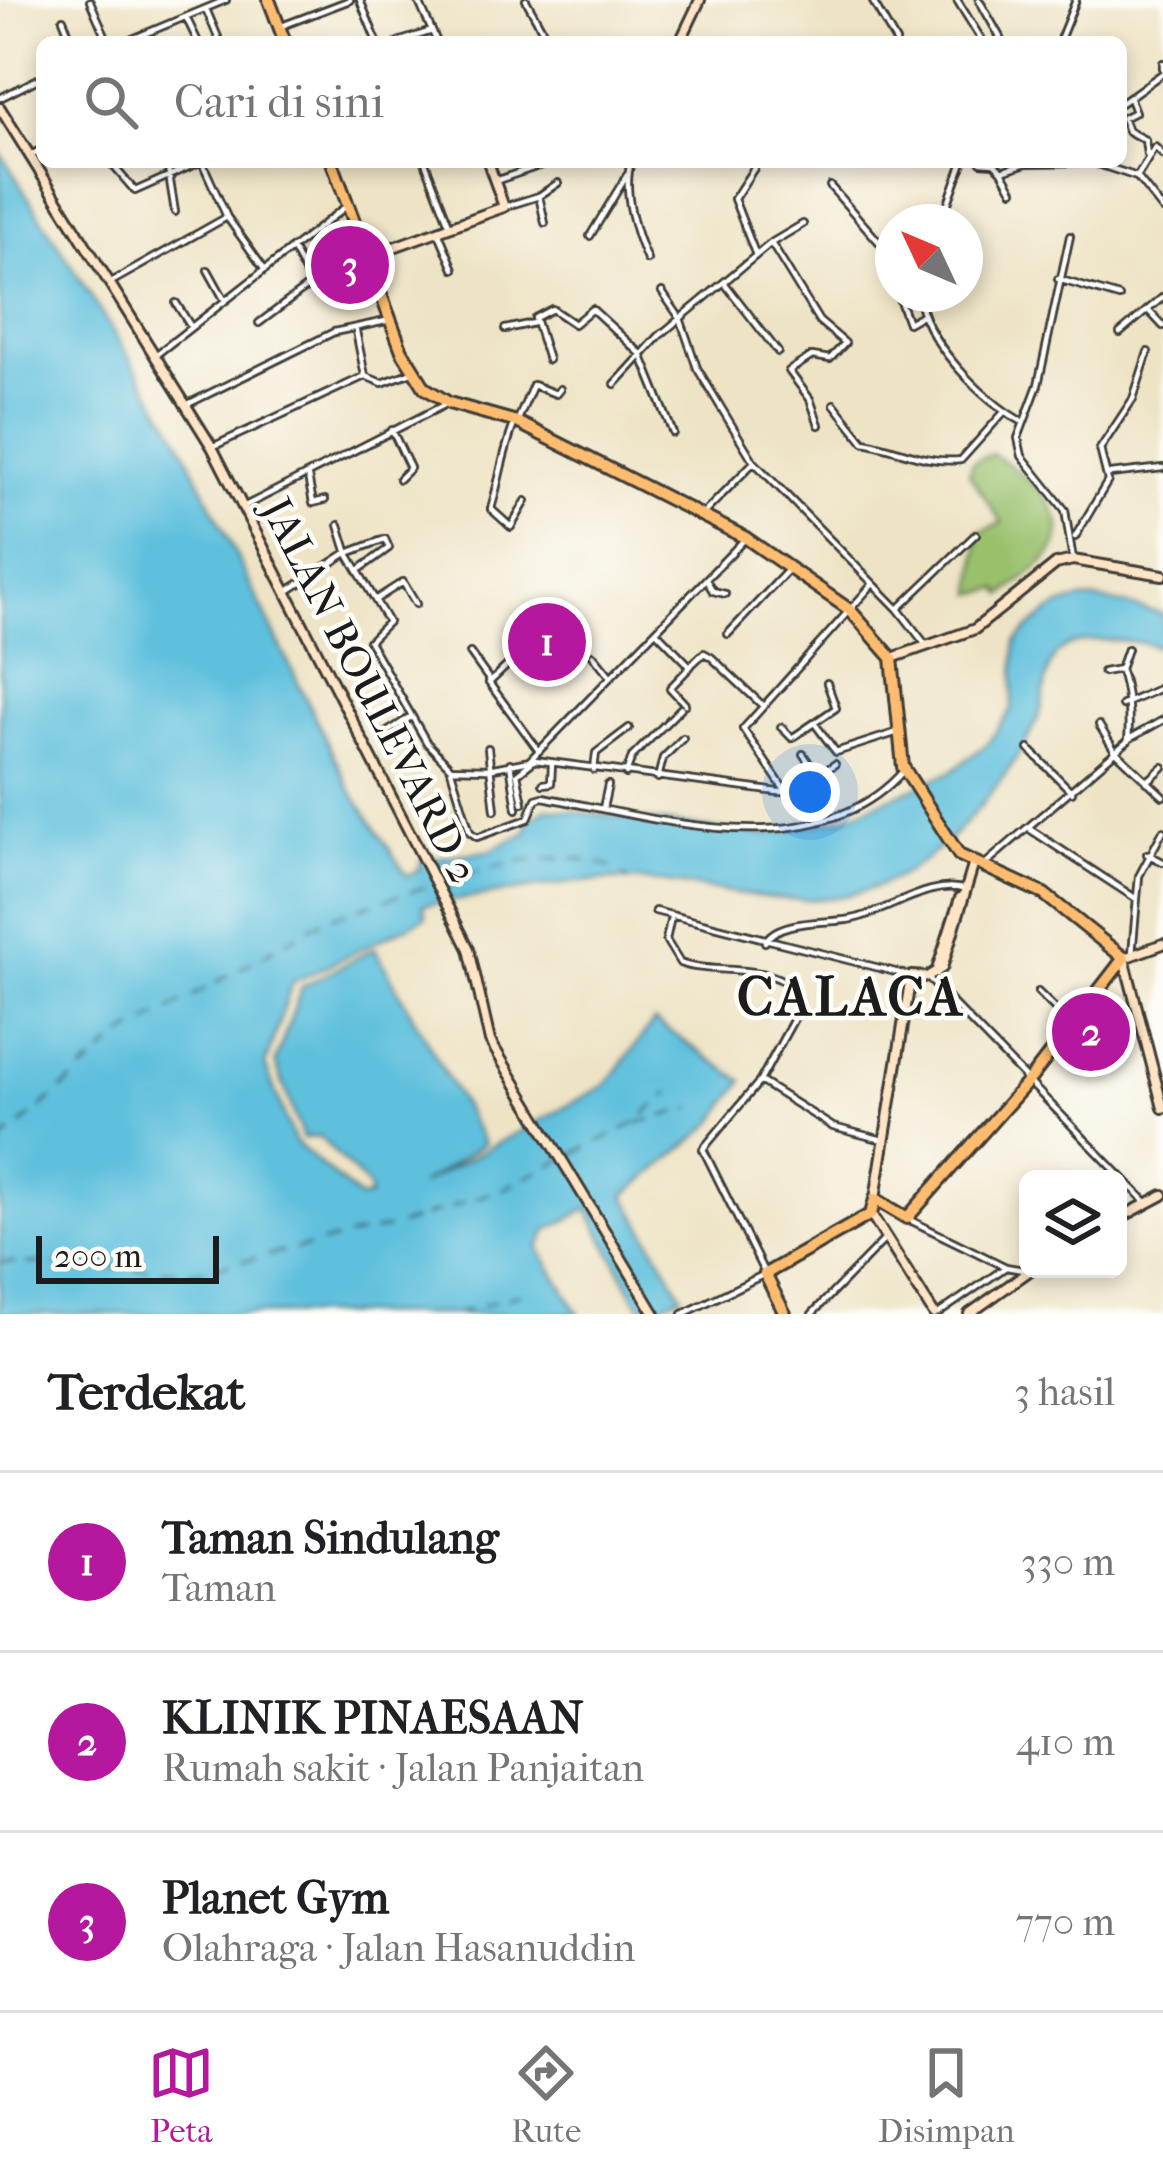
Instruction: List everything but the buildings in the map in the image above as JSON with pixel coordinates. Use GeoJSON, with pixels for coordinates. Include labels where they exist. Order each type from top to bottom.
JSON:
{"type":"FeatureCollection","features":[{"type":"Feature","properties":{"kind":"highway"},"geometry":{"type":"LineString","coordinates":[[269,0],[283,36]]}},
{"type":"Feature","properties":{"kind":"highway"},"geometry":{"type":"LineString","coordinates":[[334,168],[412,372],[431,393],[449,403],[516,422],[746,538],[850,610],[892,658],[907,774],[969,863],[1044,894],[1128,956],[1031,1078],[907,1218],[875,1199],[872,1214],[765,1274],[785,1314]]}},
{"type":"Feature","properties":{"kind":"main road"},"geometry":{"type":"LineString","coordinates":[[683,36],[700,0]]}},
{"type":"Feature","properties":{"kind":"main road","name":"JALAN BOULEVARD 2"},"geometry":{"type":"LineString","coordinates":[[0,108],[36,163]]}},
{"type":"Feature","properties":{"kind":"main road","name":"JALAN BOULEVARD 2"},"geometry":{"type":"LineString","coordinates":[[40,168],[113,280],[212,447],[469,949],[490,1041],[655,1314]]}},
{"type":"Feature","properties":{"kind":"main road"},"geometry":{"type":"LineString","coordinates":[[370,256],[504,207],[490,168]]}},
{"type":"Feature","properties":{"kind":"main road"},"geometry":{"type":"LineString","coordinates":[[892,658],[975,629],[1045,568],[1073,560],[1163,575]]}},
{"type":"Feature","properties":{"kind":"main road"},"geometry":{"type":"LineString","coordinates":[[875,1199],[911,976],[931,975],[966,889],[969,863]]}},
{"type":"Feature","properties":{"kind":"main road"},"geometry":{"type":"LineString","coordinates":[[1163,944],[1128,956],[1163,1108]]}},
{"type":"Feature","properties":{"kind":"main road"},"geometry":{"type":"LineString","coordinates":[[1127,1214],[1163,1195]]}},
{"type":"Feature","properties":{"kind":"main road"},"geometry":{"type":"LineString","coordinates":[[872,1214],[936,1314]]}},
{"type":"Feature","properties":{"kind":"main road"},"geometry":{"type":"LineString","coordinates":[[969,1314],[1019,1278]]}},
{"type":"Feature","properties":{"kind":"street"},"geometry":{"type":"LineString","coordinates":[[139,36],[226,0]]}},
{"type":"Feature","properties":{"kind":"street"},"geometry":{"type":"LineString","coordinates":[[279,27],[350,0]]}},
{"type":"Feature","properties":{"kind":"street"},"geometry":{"type":"LineString","coordinates":[[360,0],[375,36]]}},
{"type":"Feature","properties":{"kind":"street"},"geometry":{"type":"LineString","coordinates":[[418,0],[434,36]]}},
{"type":"Feature","properties":{"kind":"street"},"geometry":{"type":"LineString","coordinates":[[526,0],[546,36]]}},
{"type":"Feature","properties":{"kind":"street"},"geometry":{"type":"LineString","coordinates":[[872,0],[893,36]]}},
{"type":"Feature","properties":{"kind":"street"},"geometry":{"type":"LineString","coordinates":[[957,0],[979,36]]}},
{"type":"Feature","properties":{"kind":"street"},"geometry":{"type":"LineString","coordinates":[[979,0],[999,36]]}},
{"type":"Feature","properties":{"kind":"street"},"geometry":{"type":"LineString","coordinates":[[1061,36],[1076,0]]}},
{"type":"Feature","properties":{"kind":"street"},"geometry":{"type":"LineString","coordinates":[[90,1],[105,36]]}},
{"type":"Feature","properties":{"kind":"street"},"geometry":{"type":"LineString","coordinates":[[206,9],[217,36]]}},
{"type":"Feature","properties":{"kind":"street"},"geometry":{"type":"LineString","coordinates":[[186,17],[195,36]]}},
{"type":"Feature","properties":{"kind":"street"},"geometry":{"type":"LineString","coordinates":[[63,20],[70,36]]}},
{"type":"Feature","properties":{"kind":"street"},"geometry":{"type":"LineString","coordinates":[[159,28],[162,36]]}},
{"type":"Feature","properties":{"kind":"street"},"geometry":{"type":"LineString","coordinates":[[417,36],[432,31]]}},
{"type":"Feature","properties":{"kind":"street"},"geometry":{"type":"LineString","coordinates":[[1127,100],[1163,68]]}},
{"type":"Feature","properties":{"kind":"street"},"geometry":{"type":"LineString","coordinates":[[0,98],[36,80]]}},
{"type":"Feature","properties":{"kind":"street"},"geometry":{"type":"LineString","coordinates":[[1127,116],[1135,112],[1130,99]]}},
{"type":"Feature","properties":{"kind":"street"},"geometry":{"type":"LineString","coordinates":[[1127,128],[1145,140],[1147,155]]}},
{"type":"Feature","properties":{"kind":"street"},"geometry":{"type":"LineString","coordinates":[[1137,176],[1147,155],[1163,138]]}},
{"type":"Feature","properties":{"kind":"street"},"geometry":{"type":"LineString","coordinates":[[1155,147],[1163,154]]}},
{"type":"Feature","properties":{"kind":"street"},"geometry":{"type":"LineString","coordinates":[[31,155],[36,152]]}},
{"type":"Feature","properties":{"kind":"street"},"geometry":{"type":"LineString","coordinates":[[115,168],[134,191],[189,168]]}},
{"type":"Feature","properties":{"kind":"street"},"geometry":{"type":"LineString","coordinates":[[169,168],[175,212]]}},
{"type":"Feature","properties":{"kind":"street"},"geometry":{"type":"LineString","coordinates":[[204,168],[226,218],[264,269]]}},
{"type":"Feature","properties":{"kind":"street"},"geometry":{"type":"LineString","coordinates":[[427,168],[451,227]]}},
{"type":"Feature","properties":{"kind":"street"},"geometry":{"type":"LineString","coordinates":[[495,181],[533,168]]}},
{"type":"Feature","properties":{"kind":"street"},"geometry":{"type":"LineString","coordinates":[[590,236],[612,208],[629,168]]}},
{"type":"Feature","properties":{"kind":"street"},"geometry":{"type":"LineString","coordinates":[[754,168],[734,200],[755,254]]}},
{"type":"Feature","properties":{"kind":"street"},"geometry":{"type":"LineString","coordinates":[[948,204],[961,168]]}},
{"type":"Feature","properties":{"kind":"street"},"geometry":{"type":"LineString","coordinates":[[999,168],[1012,190]]}},
{"type":"Feature","properties":{"kind":"street"},"geometry":{"type":"LineString","coordinates":[[1002,171],[1011,168]]}},
{"type":"Feature","properties":{"kind":"street"},"geometry":{"type":"LineString","coordinates":[[1110,168],[1137,176],[1163,210]]}},
{"type":"Feature","properties":{"kind":"street"},"geometry":{"type":"LineString","coordinates":[[627,175],[637,236],[647,260]]}},
{"type":"Feature","properties":{"kind":"street"},"geometry":{"type":"LineString","coordinates":[[504,207],[539,196],[558,183]]}},
{"type":"Feature","properties":{"kind":"street"},"geometry":{"type":"LineString","coordinates":[[830,186],[875,238]]}},
{"type":"Feature","properties":{"kind":"street"},"geometry":{"type":"LineString","coordinates":[[539,196],[544,223]]}},
{"type":"Feature","properties":{"kind":"street"},"geometry":{"type":"LineString","coordinates":[[157,354],[349,205]]}},
{"type":"Feature","properties":{"kind":"street"},"geometry":{"type":"LineString","coordinates":[[113,280],[226,218]]}},
{"type":"Feature","properties":{"kind":"street"},"geometry":{"type":"LineString","coordinates":[[615,384],[641,354],[755,254],[803,224]]}},
{"type":"Feature","properties":{"kind":"street"},"geometry":{"type":"LineString","coordinates":[[438,231],[454,268]]}},
{"type":"Feature","properties":{"kind":"street"},"geometry":{"type":"LineString","coordinates":[[1070,236],[1019,449],[1066,511],[1074,540],[1073,560]]}},
{"type":"Feature","properties":{"kind":"street"},"geometry":{"type":"LineString","coordinates":[[770,243],[819,321],[845,343],[830,359],[812,356],[789,370],[809,398],[819,425]]}},
{"type":"Feature","properties":{"kind":"street"},"geometry":{"type":"LineString","coordinates":[[259,322],[310,284],[292,248]]}},
{"type":"Feature","properties":{"kind":"street"},"geometry":{"type":"LineString","coordinates":[[208,271],[224,299]]}},
{"type":"Feature","properties":{"kind":"street"},"geometry":{"type":"LineString","coordinates":[[1058,280],[1119,298]]}},
{"type":"Feature","properties":{"kind":"street"},"geometry":{"type":"LineString","coordinates":[[726,284],[778,352]]}},
{"type":"Feature","properties":{"kind":"street"},"geometry":{"type":"LineString","coordinates":[[662,292],[703,377],[754,461],[898,609],[927,647]]}},
{"type":"Feature","properties":{"kind":"street"},"geometry":{"type":"LineString","coordinates":[[1120,333],[1163,297]]}},
{"type":"Feature","properties":{"kind":"street"},"geometry":{"type":"LineString","coordinates":[[176,303],[191,327]]}},
{"type":"Feature","properties":{"kind":"street"},"geometry":{"type":"LineString","coordinates":[[505,329],[534,323],[552,309],[575,324],[592,309],[641,354],[673,433]]}},
{"type":"Feature","properties":{"kind":"street"},"geometry":{"type":"LineString","coordinates":[[1148,310],[1163,326]]}},
{"type":"Feature","properties":{"kind":"street"},"geometry":{"type":"LineString","coordinates":[[904,312],[908,323],[922,315]]}},
{"type":"Feature","properties":{"kind":"street"},"geometry":{"type":"LineString","coordinates":[[922,312],[950,361],[1004,412],[1023,422]]}},
{"type":"Feature","properties":{"kind":"street"},"geometry":{"type":"LineString","coordinates":[[188,404],[334,332],[356,331],[392,319]]}},
{"type":"Feature","properties":{"kind":"street"},"geometry":{"type":"LineString","coordinates":[[534,323],[548,360]]}},
{"type":"Feature","properties":{"kind":"street"},"geometry":{"type":"LineString","coordinates":[[356,331],[365,376]]}},
{"type":"Feature","properties":{"kind":"street"},"geometry":{"type":"LineString","coordinates":[[1110,474],[1100,449],[1130,406],[1148,352]]}},
{"type":"Feature","properties":{"kind":"street"},"geometry":{"type":"LineString","coordinates":[[212,447],[365,376],[382,383],[412,372]]}},
{"type":"Feature","properties":{"kind":"street"},"geometry":{"type":"LineString","coordinates":[[526,501],[511,526],[490,508],[504,473],[502,453],[533,385],[556,394],[560,389]]}},
{"type":"Feature","properties":{"kind":"street"},"geometry":{"type":"LineString","coordinates":[[308,477],[449,403]]}},
{"type":"Feature","properties":{"kind":"street"},"geometry":{"type":"LineString","coordinates":[[834,404],[864,442],[886,443],[934,463],[961,460],[1004,412]]}},
{"type":"Feature","properties":{"kind":"street"},"geometry":{"type":"LineString","coordinates":[[392,430],[410,468],[400,479]]}},
{"type":"Feature","properties":{"kind":"street"},"geometry":{"type":"LineString","coordinates":[[701,516],[754,461]]}},
{"type":"Feature","properties":{"kind":"street"},"geometry":{"type":"LineString","coordinates":[[1110,474],[1163,468]]}},
{"type":"Feature","properties":{"kind":"street"},"geometry":{"type":"LineString","coordinates":[[243,508],[301,474],[308,477]]}},
{"type":"Feature","properties":{"kind":"street"},"geometry":{"type":"LineString","coordinates":[[1074,540],[1110,474]]}},
{"type":"Feature","properties":{"kind":"street"},"geometry":{"type":"LineString","coordinates":[[308,477],[313,503],[325,500]]}},
{"type":"Feature","properties":{"kind":"street"},"geometry":{"type":"LineString","coordinates":[[339,525],[347,554],[388,622],[368,641],[411,717],[451,768],[471,836],[531,816],[540,797],[740,828],[801,826],[873,802],[907,774]]}},
{"type":"Feature","properties":{"kind":"street"},"geometry":{"type":"LineString","coordinates":[[898,609],[976,534]]}},
{"type":"Feature","properties":{"kind":"street"},"geometry":{"type":"LineString","coordinates":[[510,763],[520,806],[517,774],[531,769],[539,751],[746,538]]}},
{"type":"Feature","properties":{"kind":"street"},"geometry":{"type":"LineString","coordinates":[[285,593],[347,554],[383,539],[389,544],[358,569]]}},
{"type":"Feature","properties":{"kind":"street"},"geometry":{"type":"LineString","coordinates":[[728,634],[744,623],[791,566]]}},
{"type":"Feature","properties":{"kind":"street"},"geometry":{"type":"LineString","coordinates":[[706,580],[713,591],[725,594]]}},
{"type":"Feature","properties":{"kind":"street"},"geometry":{"type":"LineString","coordinates":[[375,600],[403,582],[416,604]]}},
{"type":"Feature","properties":{"kind":"street"},"geometry":{"type":"LineString","coordinates":[[786,792],[743,735],[762,706],[872,585]]}},
{"type":"Feature","properties":{"kind":"street"},"geometry":{"type":"LineString","coordinates":[[656,631],[691,666]]}},
{"type":"Feature","properties":{"kind":"street"},"geometry":{"type":"LineString","coordinates":[[1126,649],[1120,669],[1126,685],[1122,705],[1129,739]]}},
{"type":"Feature","properties":{"kind":"street"},"geometry":{"type":"LineString","coordinates":[[470,653],[539,751]]}},
{"type":"Feature","properties":{"kind":"street"},"geometry":{"type":"LineString","coordinates":[[626,774],[632,758],[683,706],[670,688],[705,653],[762,706]]}},
{"type":"Feature","properties":{"kind":"street"},"geometry":{"type":"LineString","coordinates":[[592,655],[611,676]]}},
{"type":"Feature","properties":{"kind":"street"},"geometry":{"type":"LineString","coordinates":[[490,681],[514,659]]}},
{"type":"Feature","properties":{"kind":"street"},"geometry":{"type":"LineString","coordinates":[[1103,672],[1120,669]]}},
{"type":"Feature","properties":{"kind":"street"},"geometry":{"type":"LineString","coordinates":[[781,727],[792,739],[837,706],[827,683]]}},
{"type":"Feature","properties":{"kind":"street"},"geometry":{"type":"LineString","coordinates":[[1122,705],[1163,687]]}},
{"type":"Feature","properties":{"kind":"street"},"geometry":{"type":"LineString","coordinates":[[384,734],[411,717]]}},
{"type":"Feature","properties":{"kind":"street"},"geometry":{"type":"LineString","coordinates":[[969,863],[1030,830],[1129,739],[1163,720]]}},
{"type":"Feature","properties":{"kind":"street"},"geometry":{"type":"LineString","coordinates":[[815,724],[836,752],[898,732]]}},
{"type":"Feature","properties":{"kind":"street"},"geometry":{"type":"LineString","coordinates":[[1099,725],[1115,751],[1163,796]]}},
{"type":"Feature","properties":{"kind":"street"},"geometry":{"type":"LineString","coordinates":[[594,770],[599,750],[629,728]]}},
{"type":"Feature","properties":{"kind":"street"},"geometry":{"type":"LineString","coordinates":[[658,778],[663,758],[683,738]]}},
{"type":"Feature","properties":{"kind":"street"},"geometry":{"type":"LineString","coordinates":[[488,748],[495,810]]}},
{"type":"Feature","properties":{"kind":"street"},"geometry":{"type":"LineString","coordinates":[[1029,749],[1072,792]]}},
{"type":"Feature","properties":{"kind":"street"},"geometry":{"type":"LineString","coordinates":[[803,754],[818,776]]}},
{"type":"Feature","properties":{"kind":"street"},"geometry":{"type":"LineString","coordinates":[[451,768],[488,769],[532,760],[786,792],[835,764]]}},
{"type":"Feature","properties":{"kind":"street"},"geometry":{"type":"LineString","coordinates":[[543,784],[551,783],[552,764]]}},
{"type":"Feature","properties":{"kind":"street"},"geometry":{"type":"LineString","coordinates":[[1147,782],[1163,767]]}},
{"type":"Feature","properties":{"kind":"street"},"geometry":{"type":"LineString","coordinates":[[603,808],[608,784]]}},
{"type":"Feature","properties":{"kind":"street"},"geometry":{"type":"LineString","coordinates":[[1030,830],[1135,898]]}},
{"type":"Feature","properties":{"kind":"street"},"geometry":{"type":"LineString","coordinates":[[1128,956],[1135,898],[1147,854],[1163,831]]}},
{"type":"Feature","properties":{"kind":"street"},"geometry":{"type":"LineString","coordinates":[[1147,854],[1163,862]]}},
{"type":"Feature","properties":{"kind":"street"},"geometry":{"type":"LineString","coordinates":[[765,942],[780,928],[869,915],[944,885],[966,889]]}},
{"type":"Feature","properties":{"kind":"street"},"geometry":{"type":"LineString","coordinates":[[658,912],[911,976]]}},
{"type":"Feature","properties":{"kind":"street"},"geometry":{"type":"LineString","coordinates":[[671,917],[666,940],[680,963],[769,975],[784,981],[799,997],[796,1022],[760,1081],[704,1147],[765,1274],[683,1314]]}},
{"type":"Feature","properties":{"kind":"street"},"geometry":{"type":"LineString","coordinates":[[931,975],[1146,1202]]}},
{"type":"Feature","properties":{"kind":"street"},"geometry":{"type":"LineString","coordinates":[[1038,992],[1073,1026]]}},
{"type":"Feature","properties":{"kind":"street"},"geometry":{"type":"LineString","coordinates":[[760,1081],[833,1127],[883,1140]]}},
{"type":"Feature","properties":{"kind":"street"},"geometry":{"type":"LineString","coordinates":[[907,1218],[1006,1267],[1019,1269]]}},
{"type":"Feature","properties":{"kind":"street"},"geometry":{"type":"LineString","coordinates":[[812,1314],[886,1238]]}},
{"type":"Feature","properties":{"kind":"street"},"geometry":{"type":"LineString","coordinates":[[936,1314],[1006,1267]]}},
{"type":"Feature","properties":{"kind":"green space"},"geometry":{"type":"Polygon","coordinates":[[[992,454],[1033,484],[1054,511],[1059,526],[1048,558],[1004,595],[999,589],[974,594],[979,532],[1002,523],[969,473],[972,462],[992,454]]]}},
{"type":"Feature","properties":{"kind":"water"},"geometry":{"type":"Polygon","coordinates":[[[0,152],[176,432],[350,789],[407,876],[419,870],[421,860],[489,851],[527,832],[529,821],[547,808],[766,835],[843,818],[949,773],[987,744],[1012,709],[1016,642],[1052,611],[1068,603],[1100,600],[1163,614],[1163,649],[1109,640],[1079,643],[1059,652],[1050,665],[1032,731],[991,793],[939,848],[885,883],[847,895],[809,899],[613,880],[423,905],[426,917],[292,983],[265,1065],[294,1141],[360,1199],[369,1197],[369,1188],[319,1136],[303,1138],[275,1062],[302,987],[375,948],[484,1144],[420,1185],[606,1085],[654,1021],[743,1081],[712,1125],[625,1195],[682,1295],[657,1306],[639,1305],[588,1209],[548,1230],[539,1248],[579,1314],[0,1314],[0,152]]]}},
{"type":"Feature","properties":{"kind":"ferry route"},"geometry":{"type":"LineString","coordinates":[[440,883],[485,869],[563,858],[610,867],[628,880]]}},
{"type":"Feature","properties":{"kind":"ferry route"},"geometry":{"type":"LineString","coordinates":[[0,1143],[122,1037],[325,919],[431,885]]}},
{"type":"Feature","properties":{"kind":"ferry route"},"geometry":{"type":"LineString","coordinates":[[0,1262],[196,1272],[400,1225],[505,1188],[634,1124],[670,1092]]}},
{"type":"Feature","properties":{"kind":"ferry route"},"geometry":{"type":"LineString","coordinates":[[637,1123],[693,1108]]}},
{"type":"Feature","properties":{"kind":"ferry route"},"geometry":{"type":"LineString","coordinates":[[455,1314],[521,1293]]}},
{"type":"Feature","properties":{"kind":"place","name":"Planet Gym"},"geometry":{"type":"Point","coordinates":[350,265]}},
{"type":"Feature","properties":{"kind":"place","name":"Taman Sindulang"},"geometry":{"type":"Point","coordinates":[547,642]}},
{"type":"Feature","properties":{"kind":"place","name":"KLINIK PINAESAAN"},"geometry":{"type":"Point","coordinates":[1091,1032]}},
{"type":"Feature","properties":{"kind":"district","name":"CALACA"},"geometry":{"type":"Point","coordinates":[851,996]}}]}
